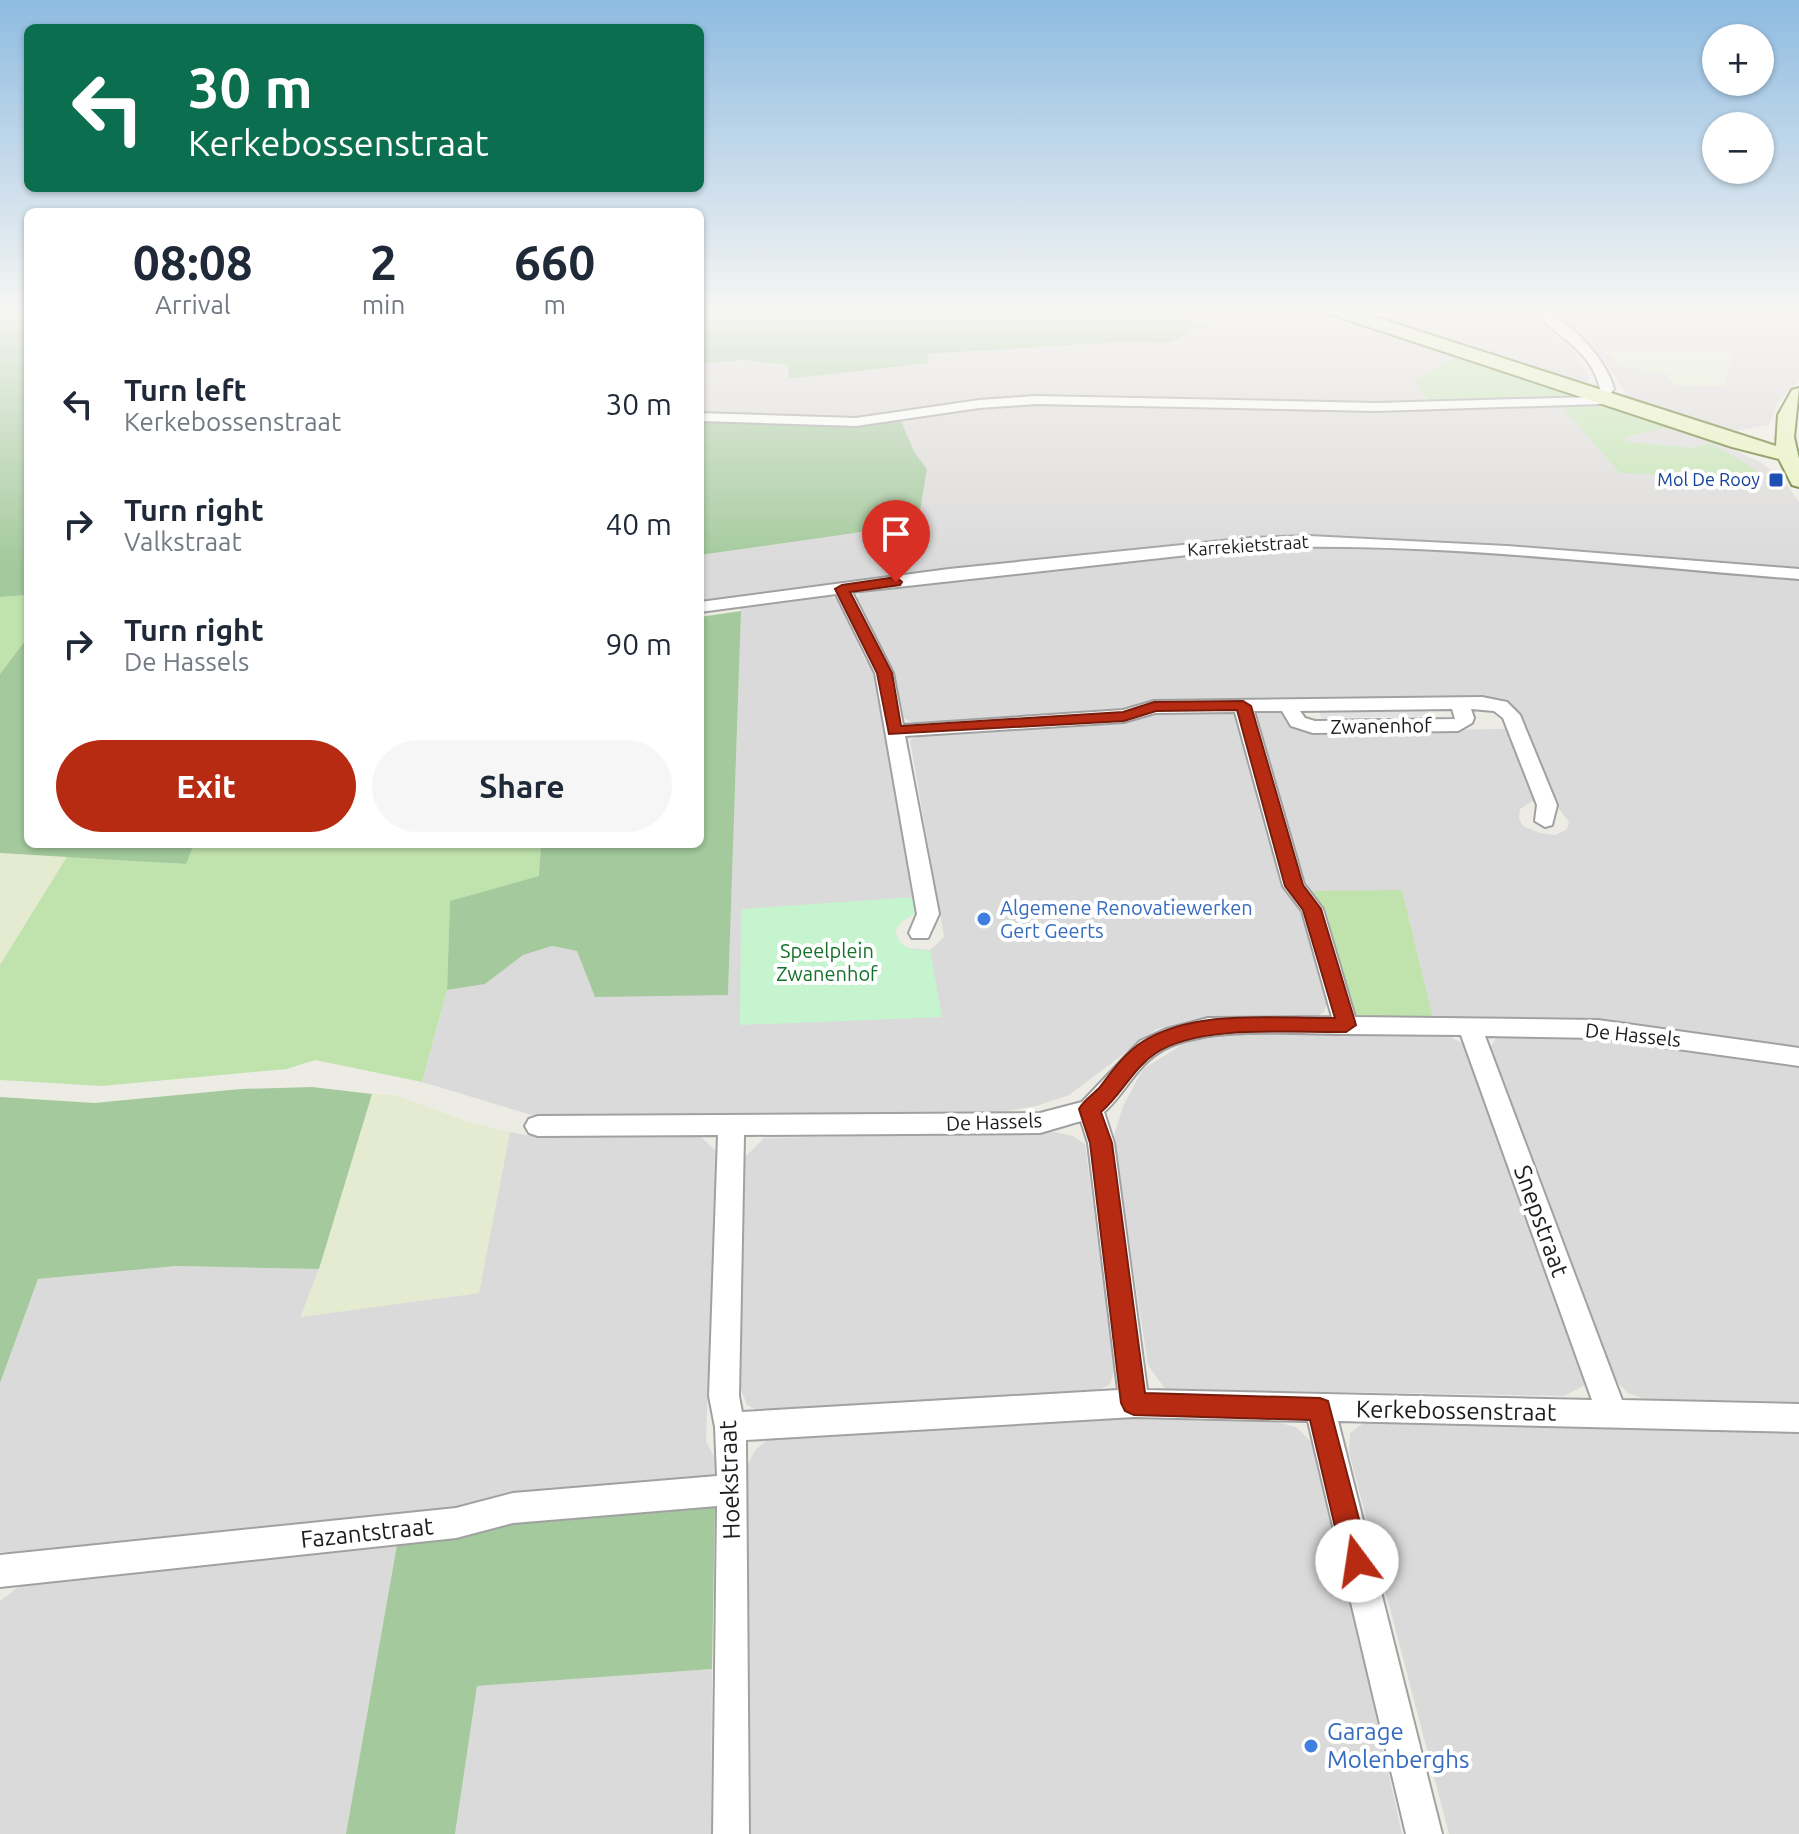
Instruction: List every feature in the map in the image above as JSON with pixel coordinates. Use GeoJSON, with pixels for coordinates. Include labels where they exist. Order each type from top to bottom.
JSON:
{"type":"FeatureCollection","features":[{"type":"Feature","properties":{"kind":"street"},"geometry":{"type":"LineString","coordinates":[[1594,394],[1721,435],[1785,448]]}},
{"type":"Feature","properties":{"kind":"street"},"geometry":{"type":"LineString","coordinates":[[1799,394],[1784,424],[1785,448],[1799,481]]}},
{"type":"Feature","properties":{"kind":"street"},"geometry":{"type":"LineString","coordinates":[[704,417],[856,422],[1022,400],[1418,407],[1592,403],[1601,396]]}},
{"type":"Feature","properties":{"kind":"street","name":"Karrekietstraat"},"geometry":{"type":"LineString","coordinates":[[704,606],[1237,544],[1309,541],[1507,551],[1799,574]]}},
{"type":"Feature","properties":{"kind":"street"},"geometry":{"type":"LineString","coordinates":[[842,589],[884,673],[928,914],[920,933]]}},
{"type":"Feature","properties":{"kind":"street","name":"Zwanenhof"},"geometry":{"type":"LineString","coordinates":[[894,731],[1124,716],[1154,707],[1287,705],[1298,722],[1313,727],[1458,725],[1465,718],[1459,703],[1500,706],[1511,715],[1547,805],[1545,821]]}},
{"type":"Feature","properties":{"kind":"street"},"geometry":{"type":"LineString","coordinates":[[1243,706],[1294,886],[1312,909],[1346,1025]]}},
{"type":"Feature","properties":{"kind":"street","name":"De Hassels"},"geometry":{"type":"LineString","coordinates":[[538,1126],[1040,1123],[1090,1109],[1149,1047],[1174,1035],[1221,1026],[1598,1029],[1799,1057]]}},
{"type":"Feature","properties":{"kind":"street","name":"Snepstraat"},"geometry":{"type":"LineString","coordinates":[[1471,1029],[1611,1412]]}},
{"type":"Feature","properties":{"kind":"street"},"geometry":{"type":"LineString","coordinates":[[1090,1109],[1101,1143],[1134,1403]]}},
{"type":"Feature","properties":{"kind":"street","name":"Hoekstraat"},"geometry":{"type":"LineString","coordinates":[[731,1127],[724,1396],[730,1427],[733,1490],[731,1834]]}},
{"type":"Feature","properties":{"kind":"street","name":"Kerkebossenstraat"},"geometry":{"type":"LineString","coordinates":[[730,1427],[1134,1403],[1799,1418]]}},
{"type":"Feature","properties":{"kind":"street"},"geometry":{"type":"LineString","coordinates":[[1320,1409],[1424,1834]]}},
{"type":"Feature","properties":{"kind":"street","name":"Fazantstraat"},"geometry":{"type":"LineString","coordinates":[[0,1571],[456,1523],[513,1508],[733,1490]]}},
{"type":"Feature","properties":{"kind":"shaded area"},"geometry":{"type":"Polygon","coordinates":[[[704,394],[1436,394],[1430,404],[1036,398],[842,418],[704,414],[704,394]]]}},
{"type":"Feature","properties":{"kind":"shaded area"},"geometry":{"type":"Polygon","coordinates":[[[1626,394],[1787,394],[1777,404],[1769,425],[1739,430],[1718,428],[1629,398],[1626,394]]]}},
{"type":"Feature","properties":{"kind":"shaded area"},"geometry":{"type":"Polygon","coordinates":[[[1008,404],[1610,405],[1714,441],[1760,462],[1782,478],[1799,502],[1799,571],[1305,539],[704,603],[704,554],[918,524],[927,469],[915,453],[901,421],[939,412],[1008,404]]]}},
{"type":"Feature","properties":{"kind":"shaded area"},"geometry":{"type":"Polygon","coordinates":[[[1307,546],[1504,555],[1799,578],[1799,1050],[1433,1018],[1402,891],[1310,891],[1298,863],[1257,713],[1275,709],[1287,715],[1292,726],[1302,731],[1507,729],[1534,800],[1520,809],[1519,818],[1523,826],[1556,835],[1567,829],[1569,822],[1555,804],[1520,713],[1503,701],[1479,696],[1152,700],[1120,711],[915,724],[901,717],[894,674],[857,598],[862,590],[1261,547],[1307,546]]]}},
{"type":"Feature","properties":{"kind":"shaded area"},"geometry":{"type":"Polygon","coordinates":[[[828,595],[838,600],[865,660],[872,666],[875,678],[917,912],[901,922],[895,931],[899,942],[907,948],[930,950],[944,937],[910,740],[921,735],[1132,721],[1144,714],[1163,711],[1221,711],[1234,715],[1238,724],[1281,885],[1301,911],[1328,1003],[1324,1012],[1317,1017],[1195,1019],[1157,1029],[1069,1095],[1036,1106],[996,1113],[535,1116],[422,1082],[447,990],[485,984],[523,955],[552,946],[577,951],[588,973],[728,995],[741,611],[738,606],[828,595]]]}},
{"type":"Feature","properties":{"kind":"shaded area"},"geometry":{"type":"Polygon","coordinates":[[[1425,708],[1430,716],[1322,718],[1318,709],[1425,708]]]}},
{"type":"Feature","properties":{"kind":"shaded area"},"geometry":{"type":"Polygon","coordinates":[[[1240,1035],[1447,1035],[1467,1046],[1587,1384],[1564,1396],[1165,1389],[1148,1365],[1113,1139],[1123,1106],[1143,1069],[1188,1041],[1240,1035]]]}},
{"type":"Feature","properties":{"kind":"shaded area"},"geometry":{"type":"Polygon","coordinates":[[[1498,1035],[1605,1038],[1799,1066],[1799,1404],[1645,1399],[1628,1393],[1614,1379],[1490,1048],[1498,1035]]]}},
{"type":"Feature","properties":{"kind":"shaded area"},"geometry":{"type":"Polygon","coordinates":[[[510,1132],[530,1136],[700,1136],[716,1151],[706,1441],[719,1466],[717,1479],[37,1554],[0,1552],[0,1383],[38,1279],[176,1266],[319,1269],[301,1316],[478,1293],[510,1132]]]}},
{"type":"Feature","properties":{"kind":"shaded area"},"geometry":{"type":"Polygon","coordinates":[[[1054,1132],[1073,1136],[1085,1144],[1115,1368],[1110,1384],[1093,1394],[763,1413],[747,1405],[740,1387],[743,1159],[764,1138],[1054,1132]]]}},
{"type":"Feature","properties":{"kind":"shaded area"},"geometry":{"type":"Polygon","coordinates":[[[1144,1418],[1273,1421],[1296,1427],[1316,1446],[1402,1834],[746,1834],[745,1471],[755,1450],[768,1439],[789,1437],[1144,1418]]]}},
{"type":"Feature","properties":{"kind":"shaded area"},"geometry":{"type":"Polygon","coordinates":[[[1366,1421],[1799,1430],[1799,1834],[1449,1834],[1349,1452],[1350,1433],[1366,1421]]]}},
{"type":"Feature","properties":{"kind":"shaded area"},"geometry":{"type":"Polygon","coordinates":[[[398,1539],[346,1834],[0,1834],[0,1601],[30,1578],[398,1539]]]}},
{"type":"Feature","properties":{"kind":"shaded area"},"geometry":{"type":"Polygon","coordinates":[[[712,1669],[711,1834],[455,1834],[477,1686],[712,1669]]]}},
{"type":"Feature","properties":{"kind":"green space"},"geometry":{"type":"Polygon","coordinates":[[[0,394],[24,394],[24,595],[0,597],[0,394]]]}},
{"type":"Feature","properties":{"kind":"green space"},"geometry":{"type":"Polygon","coordinates":[[[1423,394],[1578,394],[1588,397],[1582,400],[1430,404],[1423,394]]]}},
{"type":"Feature","properties":{"kind":"green space"},"geometry":{"type":"Polygon","coordinates":[[[1615,406],[1674,426],[1625,437],[1628,442],[1694,448],[1710,443],[1767,479],[1620,473],[1562,407],[1615,406]]]}},
{"type":"Feature","properties":{"kind":"green space"},"geometry":{"type":"Polygon","coordinates":[[[901,421],[915,453],[927,469],[918,524],[704,554],[704,422],[858,425],[901,421]]]}},
{"type":"Feature","properties":{"kind":"green space"},"geometry":{"type":"Polygon","coordinates":[[[24,595],[24,642],[0,674],[0,597],[24,595]]]}},
{"type":"Feature","properties":{"kind":"green space"},"geometry":{"type":"Polygon","coordinates":[[[741,611],[728,995],[595,997],[577,951],[552,946],[523,955],[485,984],[447,990],[450,901],[539,876],[541,848],[704,848],[704,616],[741,611]]]}},
{"type":"Feature","properties":{"kind":"green space"},"geometry":{"type":"Polygon","coordinates":[[[24,642],[24,848],[192,848],[186,864],[0,853],[0,674],[24,642]]]}},
{"type":"Feature","properties":{"kind":"green space"},"geometry":{"type":"Polygon","coordinates":[[[192,848],[541,848],[540,876],[450,902],[447,990],[422,1082],[315,1060],[287,1069],[102,1086],[0,1080],[0,965],[68,855],[185,864],[192,848]]]}},
{"type":"Feature","properties":{"kind":"green space"},"geometry":{"type":"Polygon","coordinates":[[[0,853],[68,855],[0,965],[0,853]]]}},
{"type":"Feature","properties":{"kind":"green space"},"geometry":{"type":"Polygon","coordinates":[[[1402,890],[1433,1018],[1355,1018],[1325,908],[1310,891],[1402,890]]]}},
{"type":"Feature","properties":{"kind":"green space","name":"Speelplein Zwanenhof"},"geometry":{"type":"Polygon","coordinates":[[[915,897],[917,912],[901,922],[895,932],[908,948],[930,950],[942,1017],[740,1025],[741,909],[915,897]]]}},
{"type":"Feature","properties":{"kind":"green space"},"geometry":{"type":"Polygon","coordinates":[[[312,1087],[372,1094],[319,1269],[176,1266],[38,1279],[0,1383],[0,1097],[94,1103],[241,1089],[312,1087]]]}},
{"type":"Feature","properties":{"kind":"green space"},"geometry":{"type":"Polygon","coordinates":[[[372,1094],[395,1095],[469,1122],[510,1132],[479,1293],[301,1317],[319,1269],[372,1094]]]}},
{"type":"Feature","properties":{"kind":"green space"},"geometry":{"type":"Polygon","coordinates":[[[715,1504],[712,1669],[477,1686],[455,1834],[346,1834],[398,1539],[510,1523],[715,1504]]]}},
{"type":"Feature","properties":{"kind":"place","name":"Mol De Rooy"},"geometry":{"type":"Point","coordinates":[1776,480]}},
{"type":"Feature","properties":{"kind":"place","name":"Algemene Renovatiewerken Gert Geerts"},"geometry":{"type":"Point","coordinates":[984,919]}},
{"type":"Feature","properties":{"kind":"place","name":"Garage Molenberghs"},"geometry":{"type":"Point","coordinates":[1311,1746]}},
{"type":"Feature","properties":{"kind":"route"},"geometry":{"type":"LineString","coordinates":[[896,582],[842,589],[884,673],[894,731],[1124,716],[1154,707],[1243,706],[1294,886],[1312,909],[1346,1025],[1208,1027],[1174,1035],[1149,1047],[1090,1109],[1101,1143],[1134,1403],[1320,1409],[1357,1561]]}}]}
